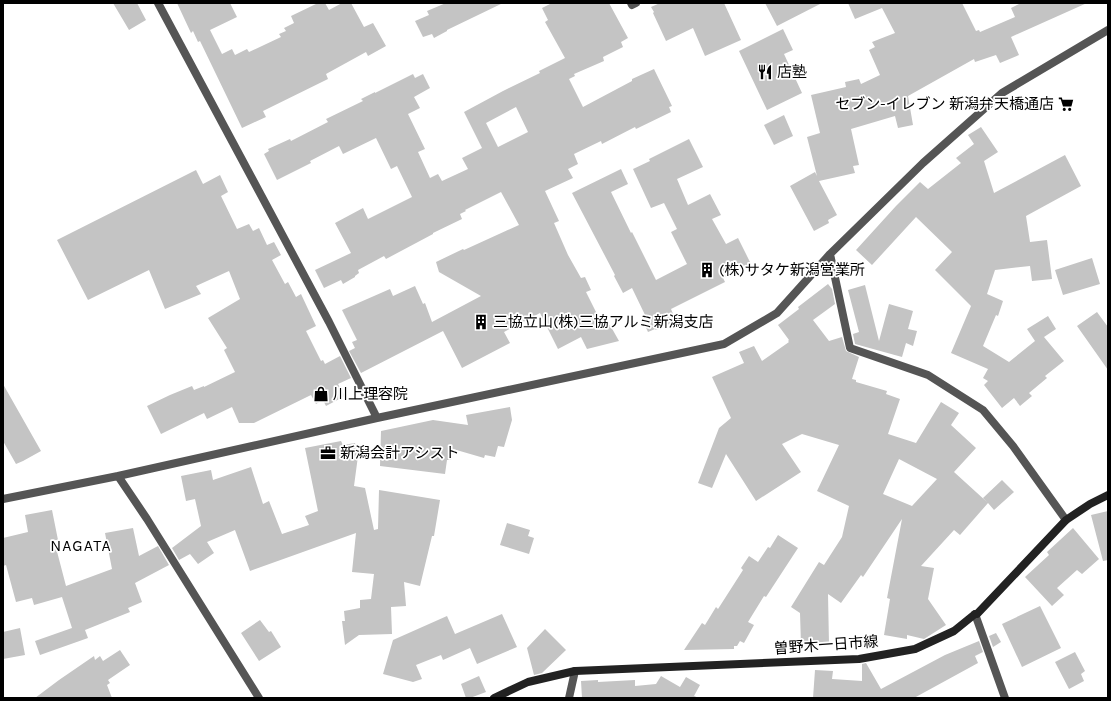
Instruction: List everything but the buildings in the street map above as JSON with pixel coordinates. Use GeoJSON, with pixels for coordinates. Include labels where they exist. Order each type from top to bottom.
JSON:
{"type":"FeatureCollection","features":[{"type":"Feature","properties":{"kind":"main road","name":"曽野木一日市線"},"geometry":{"type":"LineString","coordinates":[[494,698],[528,682],[575,671],[858,659],[915,649],[954,631],[977,614],[1066,520],[1090,504],[1108,496]]}},
{"type":"Feature","properties":{"kind":"street"},"geometry":{"type":"LineString","coordinates":[[158,3],[330,322],[377,418]]}},
{"type":"Feature","properties":{"kind":"street"},"geometry":{"type":"LineString","coordinates":[[632,3],[632,5],[636,3]]}},
{"type":"Feature","properties":{"kind":"street"},"geometry":{"type":"LineString","coordinates":[[3,499],[118,476],[377,418],[724,344],[778,313],[830,254],[923,163],[1002,93],[1108,30]]}},
{"type":"Feature","properties":{"kind":"street"},"geometry":{"type":"LineString","coordinates":[[830,254],[850,348],[928,375],[983,410],[1013,446],[1066,520]]}},
{"type":"Feature","properties":{"kind":"street"},"geometry":{"type":"LineString","coordinates":[[118,476],[259,698]]}},
{"type":"Feature","properties":{"kind":"street"},"geometry":{"type":"LineString","coordinates":[[975,614],[1004,698]]}},
{"type":"Feature","properties":{"kind":"street"},"geometry":{"type":"LineString","coordinates":[[569,698],[575,671]]}},
{"type":"Feature","properties":{"kind":"place","name":"店塾"},"geometry":{"type":"Point","coordinates":[765,72]}},
{"type":"Feature","properties":{"kind":"place","name":"セブン-イレブン 新潟弁天橋通店"},"geometry":{"type":"Point","coordinates":[1066,104]}},
{"type":"Feature","properties":{"kind":"place","name":"(株)サタケ新潟営業所"},"geometry":{"type":"Point","coordinates":[707,270]}},
{"type":"Feature","properties":{"kind":"place","name":"三協立山(株)三協アルミ新潟支店"},"geometry":{"type":"Point","coordinates":[481,322]}},
{"type":"Feature","properties":{"kind":"place","name":"川上理容院"},"geometry":{"type":"Point","coordinates":[321,394]}},
{"type":"Feature","properties":{"kind":"place","name":"新潟会計アシスト"},"geometry":{"type":"Point","coordinates":[328,453]}},
{"type":"Feature","properties":{"kind":"district","name":"NAGATA"},"geometry":{"type":"Point","coordinates":[81,545]}}]}
